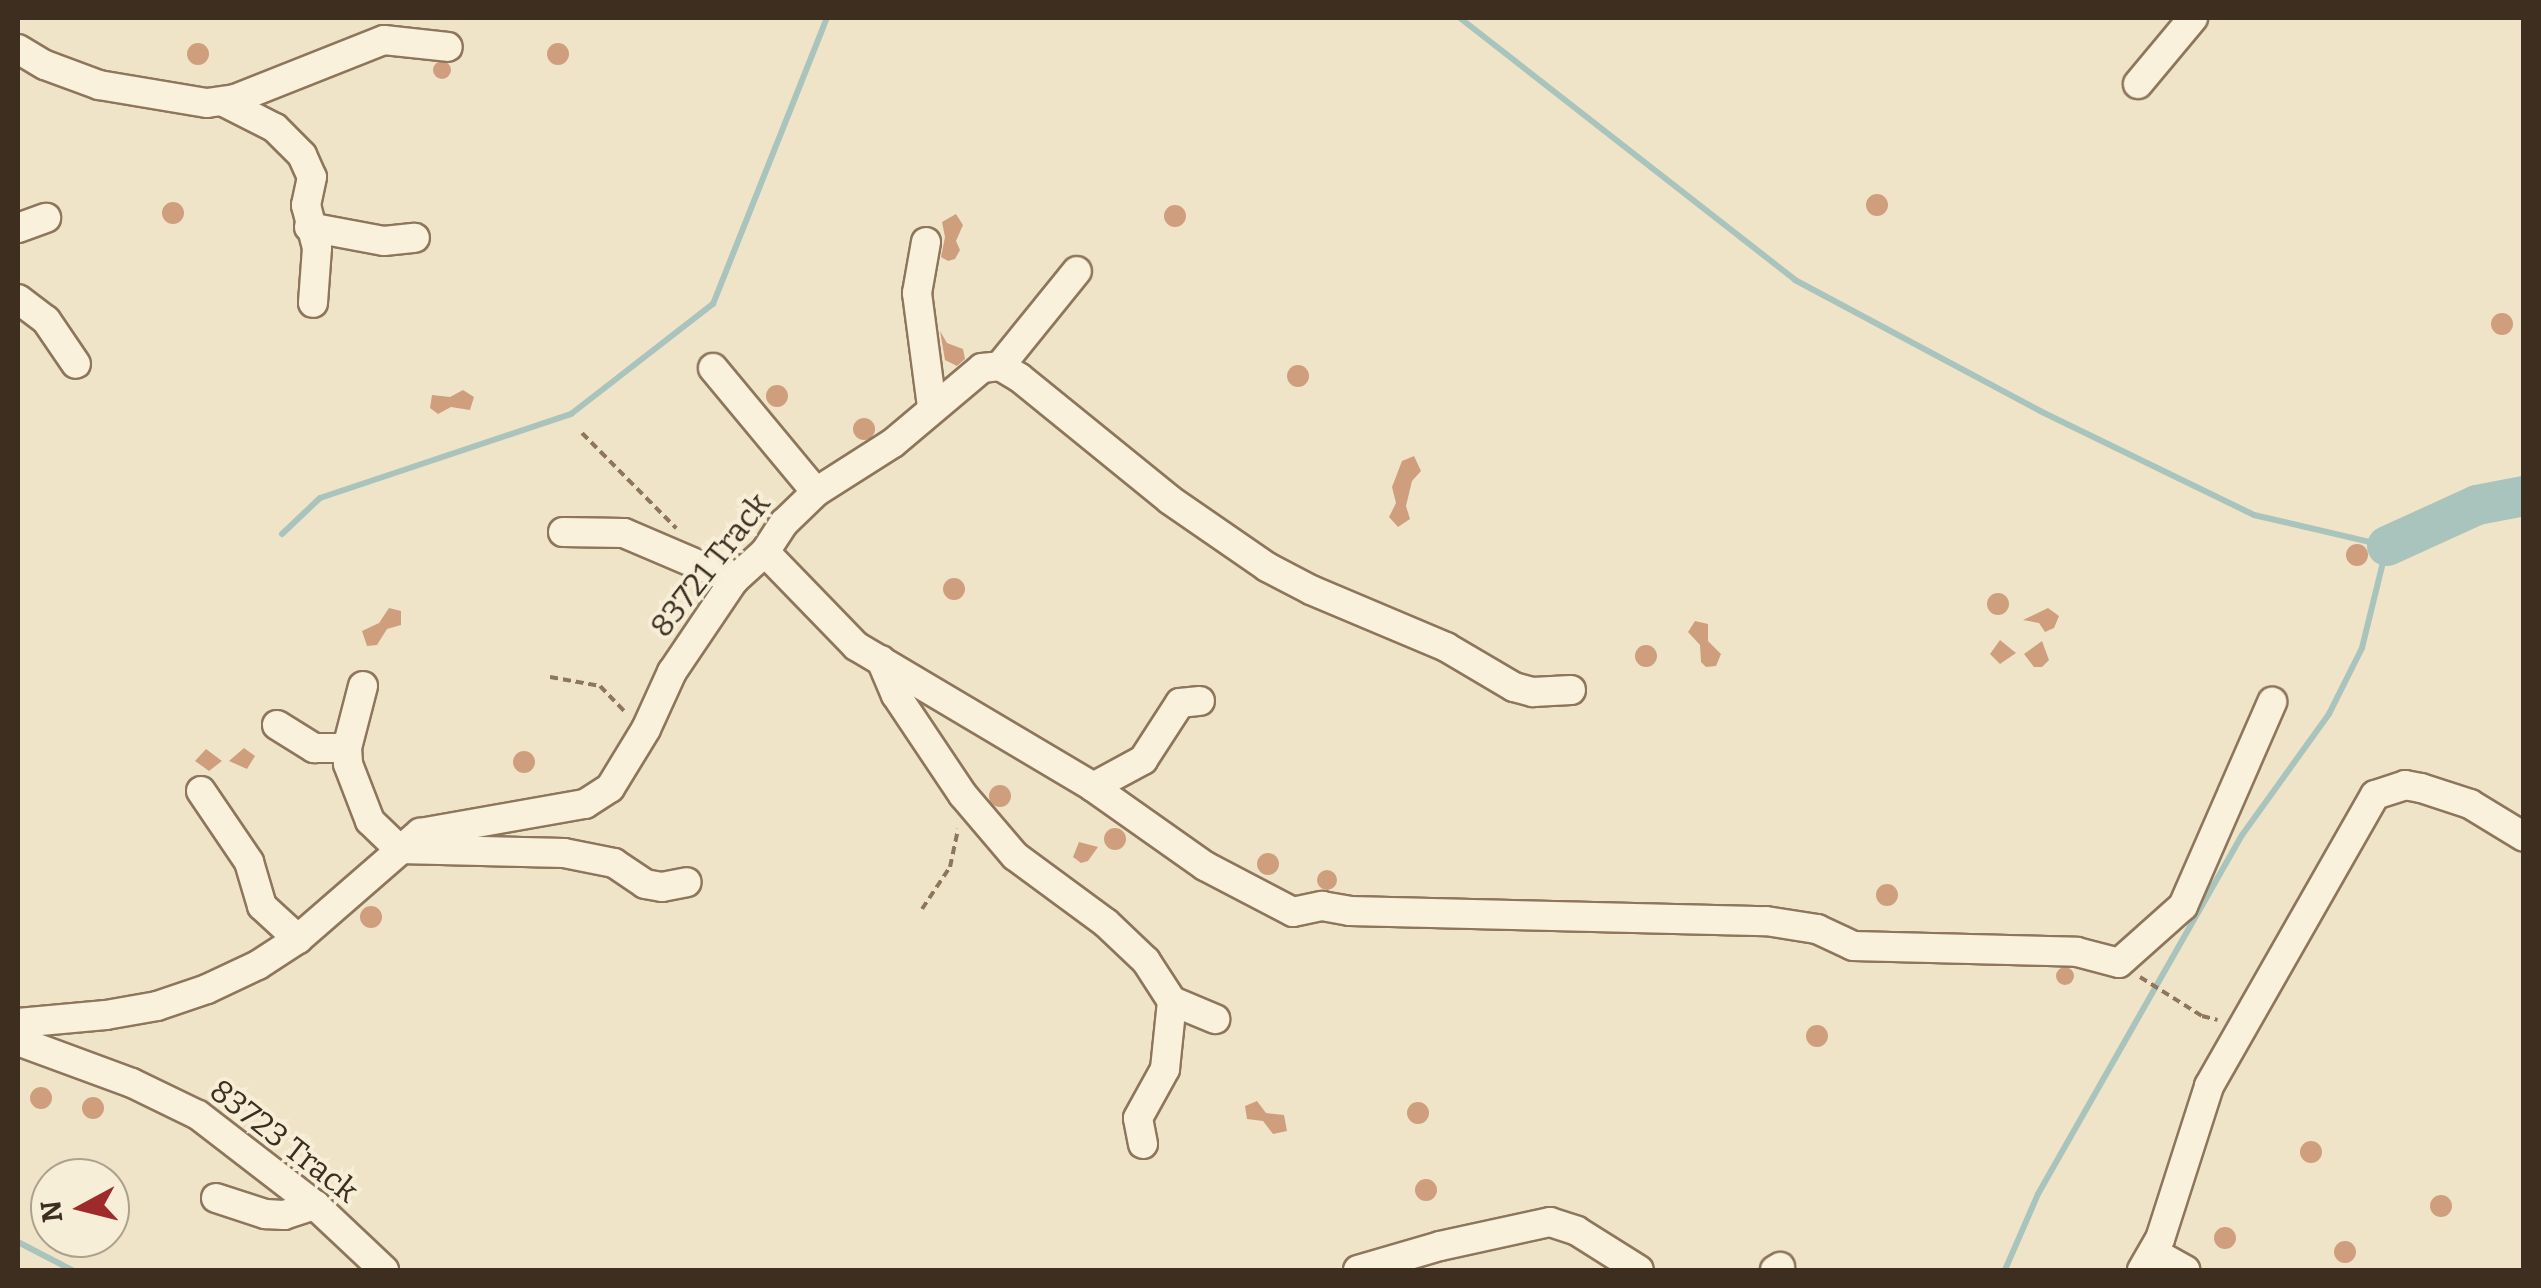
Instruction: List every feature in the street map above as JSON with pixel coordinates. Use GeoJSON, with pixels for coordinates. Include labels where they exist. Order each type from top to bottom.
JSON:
{"type":"FeatureCollection","features":[{"type":"Feature","properties":{"kind":"street"},"geometry":{"type":"LineString","coordinates":[[2138,84],[2193,18]]}},
{"type":"Feature","properties":{"kind":"street"},"geometry":{"type":"LineString","coordinates":[[224,102],[384,40],[448,47]]}},
{"type":"Feature","properties":{"kind":"street"},"geometry":{"type":"LineString","coordinates":[[18,49],[44,65],[99,85],[224,102],[275,128],[302,155],[312,177],[306,205],[317,248],[313,304]]}},
{"type":"Feature","properties":{"kind":"street"},"geometry":{"type":"LineString","coordinates":[[18,228],[46,218]]}},
{"type":"Feature","properties":{"kind":"street"},"geometry":{"type":"LineString","coordinates":[[309,227],[384,241],[415,238]]}},
{"type":"Feature","properties":{"kind":"street"},"geometry":{"type":"LineString","coordinates":[[926,242],[916,293],[932,406]]}},
{"type":"Feature","properties":{"kind":"street"},"geometry":{"type":"LineString","coordinates":[[1077,271],[1000,366],[1050,399],[1170,500],[1267,567],[1311,590],[1446,647],[1514,687],[1533,692],[1571,690]]}},
{"type":"Feature","properties":{"kind":"street"},"geometry":{"type":"LineString","coordinates":[[18,299],[46,320],[76,364]]}},
{"type":"Feature","properties":{"kind":"street","name":"83721 Track"},"geometry":{"type":"LineString","coordinates":[[18,1023],[157,1006],[258,966],[298,939],[420,833],[442,826],[585,804],[610,788],[641,739],[672,672],[734,580],[765,552],[784,523],[816,492],[893,443],[932,406],[982,368],[1000,366]]}},
{"type":"Feature","properties":{"kind":"street"},"geometry":{"type":"LineString","coordinates":[[713,368],[816,492]]}},
{"type":"Feature","properties":{"kind":"street"},"geometry":{"type":"LineString","coordinates":[[563,532],[624,533],[734,580]]}},
{"type":"Feature","properties":{"kind":"street"},"geometry":{"type":"LineString","coordinates":[[765,552],[856,646],[1093,787],[1205,866],[1293,912],[1322,906],[1370,912],[1766,921],[1817,929],[1853,946],[2077,952],[2120,962],[2183,906],[2272,702]]}},
{"type":"Feature","properties":{"kind":"street"},"geometry":{"type":"LineString","coordinates":[[881,660],[914,724],[963,795],[1015,856],[1106,923],[1146,961],[1172,1001],[1215,1018]]}},
{"type":"Feature","properties":{"kind":"street"},"geometry":{"type":"LineString","coordinates":[[363,686],[347,748],[360,804],[399,848],[564,853],[614,863],[646,884],[662,887],[687,882]]}},
{"type":"Feature","properties":{"kind":"street"},"geometry":{"type":"LineString","coordinates":[[1093,787],[1143,760],[1180,703],[1200,700]]}},
{"type":"Feature","properties":{"kind":"street"},"geometry":{"type":"LineString","coordinates":[[277,725],[314,748],[347,748]]}},
{"type":"Feature","properties":{"kind":"street"},"geometry":{"type":"LineString","coordinates":[[2185,1270],[2148,1261],[2209,1086],[2375,795],[2406,785],[2420,788],[2470,804],[2524,837]]}},
{"type":"Feature","properties":{"kind":"street"},"geometry":{"type":"LineString","coordinates":[[201,791],[248,862],[262,906],[298,939]]}},
{"type":"Feature","properties":{"kind":"street"},"geometry":{"type":"LineString","coordinates":[[1144,1144],[1138,1118],[1165,1069],[1172,1001]]}},
{"type":"Feature","properties":{"kind":"street","name":"83723 Track"},"geometry":{"type":"LineString","coordinates":[[18,1041],[132,1083],[198,1114],[315,1205],[384,1270]]}},
{"type":"Feature","properties":{"kind":"street"},"geometry":{"type":"LineString","coordinates":[[216,1198],[265,1214],[284,1214],[315,1205]]}},
{"type":"Feature","properties":{"kind":"street"},"geometry":{"type":"LineString","coordinates":[[1358,1270],[1440,1246],[1550,1222],[1577,1232],[1639,1270]]}},
{"type":"Feature","properties":{"kind":"path"},"geometry":{"type":"LineString","coordinates":[[582,433],[680,532]]}},
{"type":"Feature","properties":{"kind":"path"},"geometry":{"type":"LineString","coordinates":[[550,677],[600,686],[619,702],[641,739]]}},
{"type":"Feature","properties":{"kind":"path"},"geometry":{"type":"LineString","coordinates":[[922,910],[950,867],[958,826]]}},
{"type":"Feature","properties":{"kind":"path"},"geometry":{"type":"LineString","coordinates":[[2120,962],[2202,1016],[2242,1026]]}},
{"type":"Feature","properties":{"kind":"building"},"geometry":{"type":"Polygon","coordinates":[[[198,43],[206,46],[206,62],[198,65],[190,62],[187,54],[190,46],[198,43]]]}},
{"type":"Feature","properties":{"kind":"building"},"geometry":{"type":"Polygon","coordinates":[[[558,43],[566,46],[566,62],[558,65],[550,62],[547,54],[550,46],[558,43]]]}},
{"type":"Feature","properties":{"kind":"building"},"geometry":{"type":"Polygon","coordinates":[[[442,61],[451,70],[442,79],[433,70],[442,61]]]}},
{"type":"Feature","properties":{"kind":"building"},"geometry":{"type":"Polygon","coordinates":[[[1877,194],[1885,197],[1885,213],[1877,216],[1869,213],[1866,205],[1869,197],[1877,194]]]}},
{"type":"Feature","properties":{"kind":"building"},"geometry":{"type":"Polygon","coordinates":[[[173,202],[181,205],[181,221],[173,224],[165,221],[162,213],[165,205],[173,202]]]}},
{"type":"Feature","properties":{"kind":"building"},"geometry":{"type":"Polygon","coordinates":[[[1175,205],[1183,208],[1183,224],[1175,227],[1167,224],[1164,216],[1167,208],[1175,205]]]}},
{"type":"Feature","properties":{"kind":"building"},"geometry":{"type":"Polygon","coordinates":[[[956,214],[963,225],[956,241],[960,250],[955,259],[948,261],[941,257],[945,237],[942,222],[956,214]]]}},
{"type":"Feature","properties":{"kind":"building"},"geometry":{"type":"Polygon","coordinates":[[[2502,313],[2510,316],[2510,332],[2502,335],[2494,332],[2491,324],[2494,316],[2502,313]]]}},
{"type":"Feature","properties":{"kind":"building"},"geometry":{"type":"Polygon","coordinates":[[[940,331],[947,343],[963,349],[965,359],[957,366],[945,360],[940,331]]]}},
{"type":"Feature","properties":{"kind":"building"},"geometry":{"type":"Polygon","coordinates":[[[1298,365],[1306,368],[1306,384],[1298,387],[1290,384],[1287,376],[1290,368],[1298,365]]]}},
{"type":"Feature","properties":{"kind":"building"},"geometry":{"type":"Polygon","coordinates":[[[777,385],[785,388],[785,404],[777,407],[769,404],[766,396],[769,388],[777,385]]]}},
{"type":"Feature","properties":{"kind":"building"},"geometry":{"type":"Polygon","coordinates":[[[463,390],[474,397],[470,410],[451,407],[438,414],[430,408],[432,395],[450,397],[463,390]]]}},
{"type":"Feature","properties":{"kind":"building"},"geometry":{"type":"Polygon","coordinates":[[[864,418],[872,421],[872,437],[864,440],[856,437],[853,429],[856,421],[864,418]]]}},
{"type":"Feature","properties":{"kind":"building"},"geometry":{"type":"Polygon","coordinates":[[[1414,456],[1421,471],[1412,481],[1406,506],[1410,519],[1398,527],[1389,517],[1396,503],[1392,487],[1402,461],[1414,456]]]}},
{"type":"Feature","properties":{"kind":"building"},"geometry":{"type":"Polygon","coordinates":[[[2357,544],[2365,547],[2365,563],[2357,566],[2349,563],[2346,555],[2349,547],[2357,544]]]}},
{"type":"Feature","properties":{"kind":"building"},"geometry":{"type":"Polygon","coordinates":[[[954,578],[962,581],[962,597],[954,600],[946,597],[943,589],[946,581],[954,578]]]}},
{"type":"Feature","properties":{"kind":"building"},"geometry":{"type":"Polygon","coordinates":[[[1998,593],[2006,596],[2006,612],[1998,615],[1990,612],[1987,604],[1990,596],[1998,593]]]}},
{"type":"Feature","properties":{"kind":"building"},"geometry":{"type":"Polygon","coordinates":[[[389,608],[401,611],[401,625],[387,629],[377,645],[367,646],[362,631],[379,623],[389,608]]]}},
{"type":"Feature","properties":{"kind":"building"},"geometry":{"type":"Polygon","coordinates":[[[2048,608],[2059,616],[2054,628],[2045,632],[2039,623],[2023,620],[2048,608]]]}},
{"type":"Feature","properties":{"kind":"building"},"geometry":{"type":"Polygon","coordinates":[[[1695,621],[1708,624],[1708,641],[1721,654],[1716,666],[1706,667],[1701,662],[1700,645],[1688,632],[1695,621]]]}},
{"type":"Feature","properties":{"kind":"building"},"geometry":{"type":"Polygon","coordinates":[[[2000,640],[2016,653],[2000,664],[1990,654],[2000,640]]]}},
{"type":"Feature","properties":{"kind":"building"},"geometry":{"type":"Polygon","coordinates":[[[2042,641],[2049,660],[2042,667],[2034,667],[2024,654],[2042,641]]]}},
{"type":"Feature","properties":{"kind":"building"},"geometry":{"type":"Polygon","coordinates":[[[1646,645],[1654,648],[1654,664],[1646,667],[1638,664],[1635,656],[1638,648],[1646,645]]]}},
{"type":"Feature","properties":{"kind":"building"},"geometry":{"type":"Polygon","coordinates":[[[244,748],[255,756],[247,769],[229,761],[244,748]]]}},
{"type":"Feature","properties":{"kind":"building"},"geometry":{"type":"Polygon","coordinates":[[[206,749],[222,761],[209,771],[195,761],[206,749]]]}},
{"type":"Feature","properties":{"kind":"building"},"geometry":{"type":"Polygon","coordinates":[[[524,751],[532,754],[532,770],[524,773],[516,770],[513,762],[516,754],[524,751]]]}},
{"type":"Feature","properties":{"kind":"building"},"geometry":{"type":"Polygon","coordinates":[[[1000,785],[1008,788],[1008,804],[1000,807],[992,804],[989,796],[992,788],[1000,785]]]}},
{"type":"Feature","properties":{"kind":"building"},"geometry":{"type":"Polygon","coordinates":[[[1115,828],[1123,831],[1123,847],[1115,850],[1107,847],[1104,839],[1107,831],[1115,828]]]}},
{"type":"Feature","properties":{"kind":"building"},"geometry":{"type":"Polygon","coordinates":[[[1079,842],[1098,847],[1088,861],[1081,863],[1073,857],[1079,842]]]}},
{"type":"Feature","properties":{"kind":"building"},"geometry":{"type":"Polygon","coordinates":[[[1268,853],[1276,856],[1276,872],[1268,875],[1260,872],[1257,864],[1260,856],[1268,853]]]}},
{"type":"Feature","properties":{"kind":"building"},"geometry":{"type":"Polygon","coordinates":[[[1323,870],[1331,870],[1337,880],[1331,890],[1323,890],[1317,884],[1317,876],[1323,870]]]}},
{"type":"Feature","properties":{"kind":"building"},"geometry":{"type":"Polygon","coordinates":[[[1887,884],[1895,887],[1895,903],[1887,906],[1879,903],[1876,895],[1879,887],[1887,884]]]}},
{"type":"Feature","properties":{"kind":"building"},"geometry":{"type":"Polygon","coordinates":[[[371,906],[379,909],[379,925],[371,928],[363,925],[360,917],[363,909],[371,906]]]}},
{"type":"Feature","properties":{"kind":"building"},"geometry":{"type":"Polygon","coordinates":[[[2065,967],[2072,969],[2072,983],[2065,985],[2058,983],[2056,976],[2058,969],[2065,967]]]}},
{"type":"Feature","properties":{"kind":"building"},"geometry":{"type":"Polygon","coordinates":[[[1817,1025],[1825,1028],[1825,1044],[1817,1047],[1809,1044],[1806,1036],[1809,1028],[1817,1025]]]}},
{"type":"Feature","properties":{"kind":"building"},"geometry":{"type":"Polygon","coordinates":[[[41,1087],[49,1090],[49,1106],[41,1109],[33,1106],[30,1098],[33,1090],[41,1087]]]}},
{"type":"Feature","properties":{"kind":"building"},"geometry":{"type":"Polygon","coordinates":[[[93,1097],[101,1100],[101,1116],[93,1119],[85,1116],[82,1108],[85,1100],[93,1097]]]}},
{"type":"Feature","properties":{"kind":"building"},"geometry":{"type":"Polygon","coordinates":[[[1257,1101],[1266,1113],[1284,1115],[1287,1131],[1273,1134],[1263,1121],[1247,1119],[1245,1106],[1257,1101]]]}},
{"type":"Feature","properties":{"kind":"building"},"geometry":{"type":"Polygon","coordinates":[[[1418,1102],[1426,1105],[1426,1121],[1418,1124],[1410,1121],[1407,1113],[1410,1105],[1418,1102]]]}},
{"type":"Feature","properties":{"kind":"building"},"geometry":{"type":"Polygon","coordinates":[[[2311,1141],[2319,1144],[2319,1160],[2311,1163],[2303,1160],[2300,1152],[2303,1144],[2311,1141]]]}},
{"type":"Feature","properties":{"kind":"building"},"geometry":{"type":"Polygon","coordinates":[[[1426,1179],[1434,1182],[1434,1198],[1426,1201],[1418,1198],[1415,1190],[1418,1182],[1426,1179]]]}},
{"type":"Feature","properties":{"kind":"building"},"geometry":{"type":"Polygon","coordinates":[[[2441,1195],[2449,1198],[2449,1214],[2441,1217],[2433,1214],[2430,1206],[2433,1198],[2441,1195]]]}},
{"type":"Feature","properties":{"kind":"building"},"geometry":{"type":"Polygon","coordinates":[[[2225,1227],[2233,1230],[2233,1246],[2225,1249],[2217,1246],[2214,1238],[2217,1230],[2225,1227]]]}},
{"type":"Feature","properties":{"kind":"building"},"geometry":{"type":"Polygon","coordinates":[[[2345,1241],[2353,1244],[2353,1260],[2345,1263],[2337,1260],[2334,1252],[2337,1244],[2345,1241]]]}},
{"type":"Feature","properties":{"kind":"waterway"},"geometry":{"type":"LineString","coordinates":[[282,534],[320,498],[571,414],[713,304],[827,18]]}},
{"type":"Feature","properties":{"kind":"waterway"},"geometry":{"type":"LineString","coordinates":[[1460,18],[1795,280],[2040,411],[2254,515],[2387,546],[2362,648],[2329,714],[2242,835],[2038,1194],[2005,1270]]}},
{"type":"Feature","properties":{"kind":"waterway"},"geometry":{"type":"LineString","coordinates":[[2387,546],[2477,505],[2524,496]]}},
{"type":"Feature","properties":{"kind":"waterway"},"geometry":{"type":"LineString","coordinates":[[18,1242],[72,1270]]}}]}
